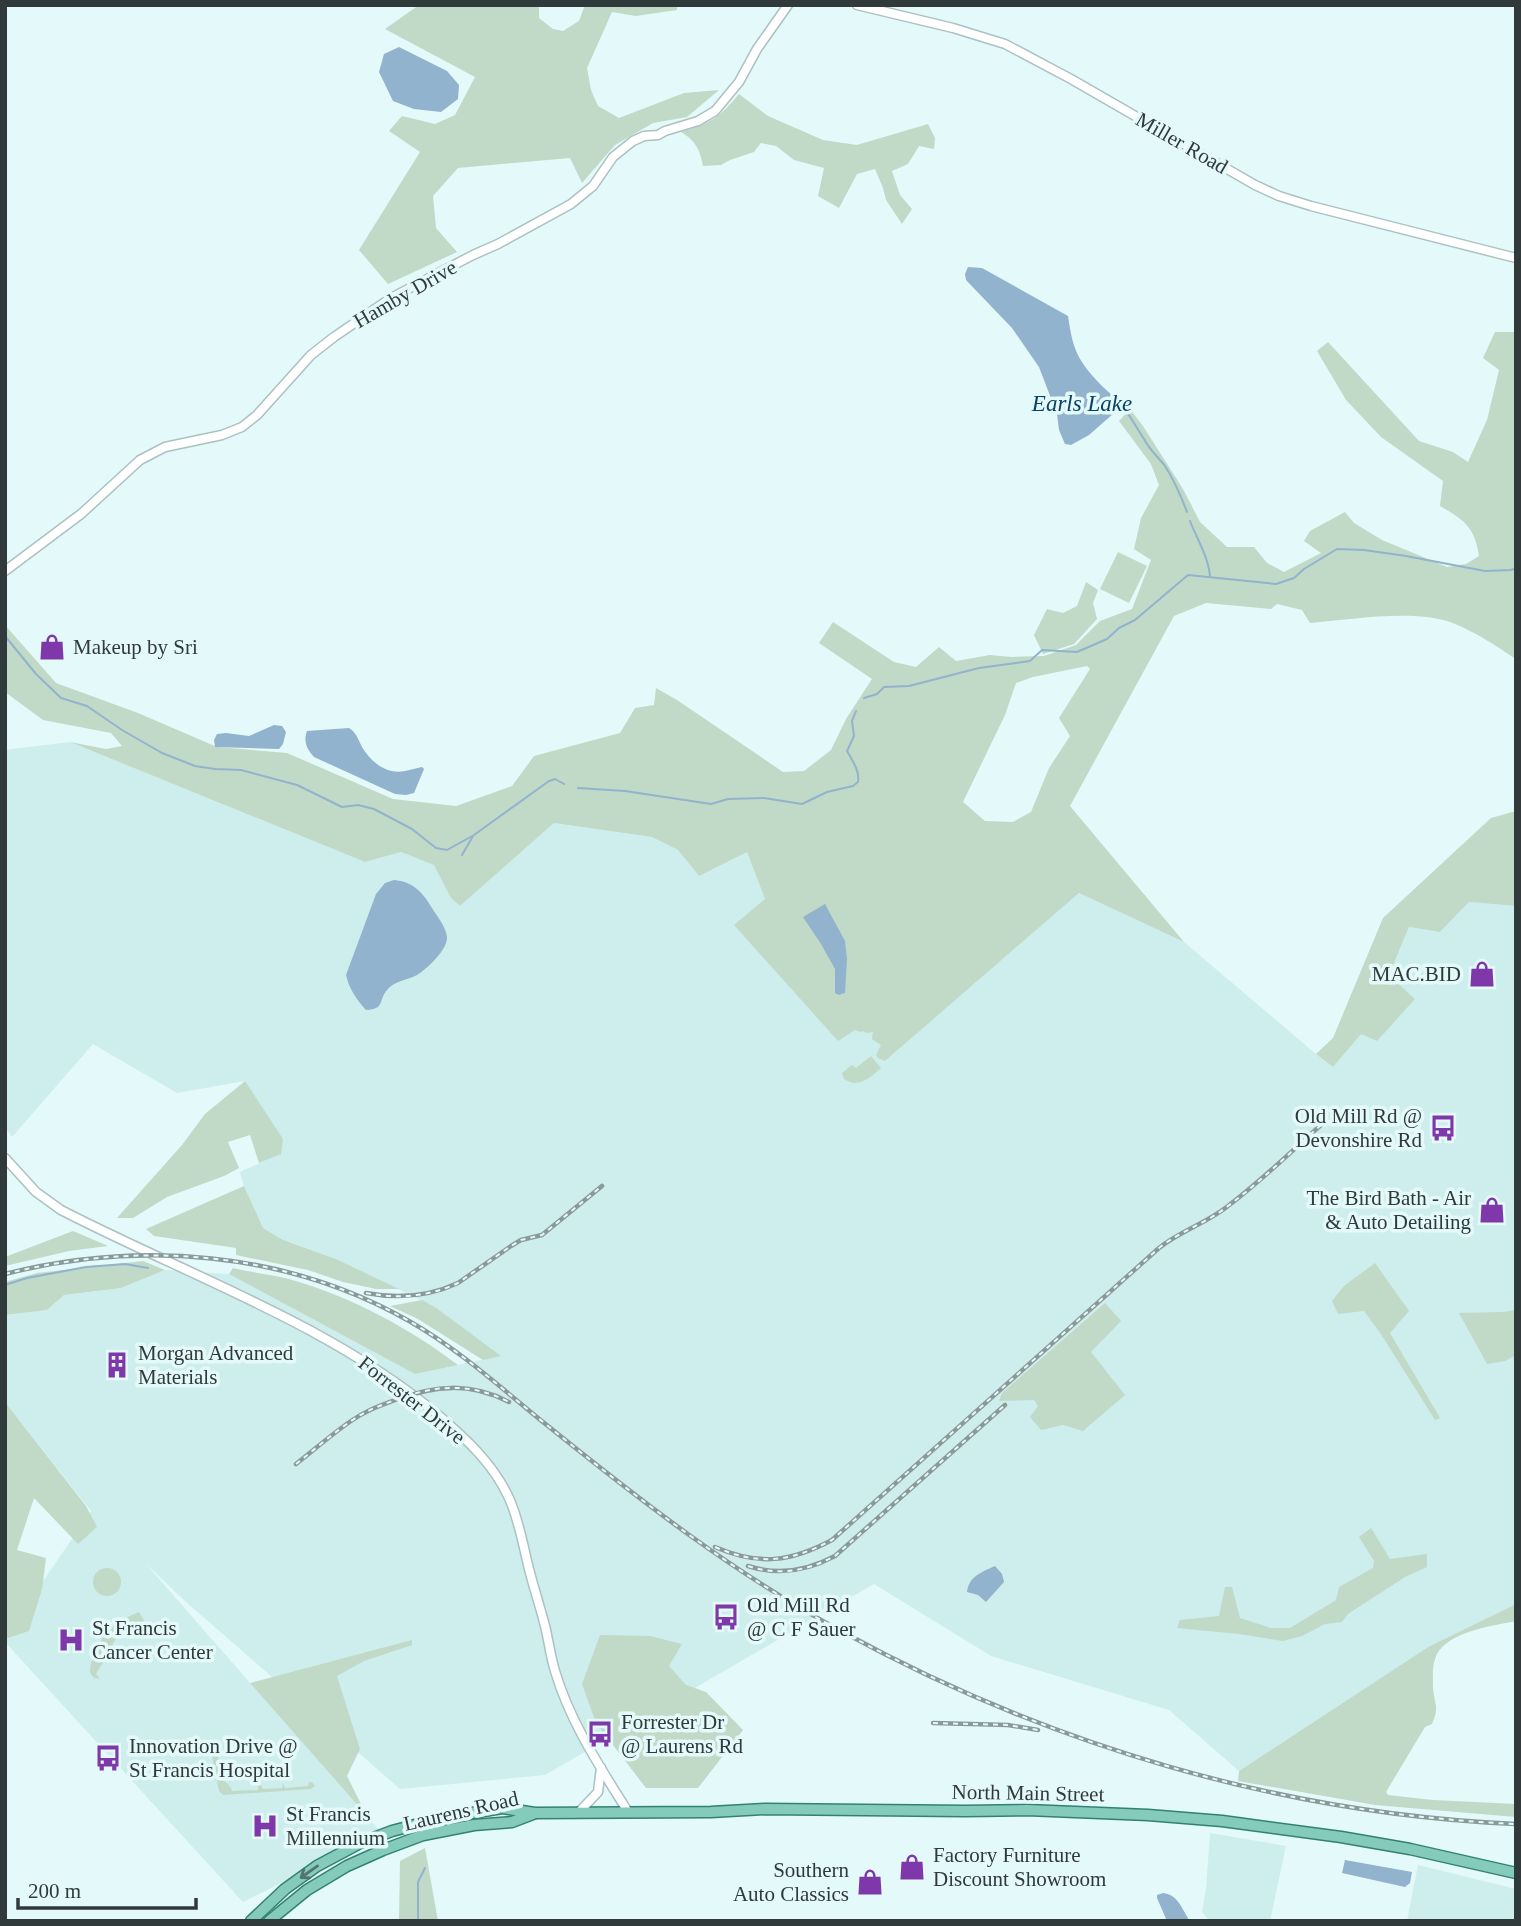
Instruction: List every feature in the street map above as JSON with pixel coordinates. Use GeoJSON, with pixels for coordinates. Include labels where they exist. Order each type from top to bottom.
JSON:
{"type":"FeatureCollection","features":[{"type":"Feature","properties":{"kind":"main road","name":"Laurens Road"},"geometry":{"type":"LineString","coordinates":[[251,1921],[285,1889],[317,1866],[360,1843],[392,1831],[484,1809],[502,1808],[535,1814]]}},
{"type":"Feature","properties":{"kind":"main road","name":"North Main Street"},"geometry":{"type":"LineString","coordinates":[[535,1814],[765,1809],[1027,1810],[1148,1815],[1222,1821],[1342,1837],[1516,1872]]}},
{"type":"Feature","properties":{"kind":"main road","name":"Laurens Road"},"geometry":{"type":"LineString","coordinates":[[269,1921],[307,1890],[347,1866],[383,1850],[423,1836],[474,1825],[512,1822],[535,1814]]}},
{"type":"Feature","properties":{"kind":"street","name":"Hamby Drive"},"geometry":{"type":"LineString","coordinates":[[5,571],[80,514],[140,460],[165,447],[222,435],[242,427],[257,415],[311,355],[391,298],[571,204],[593,186],[613,157],[633,141],[707,117],[739,82],[757,49],[788,5]]}},
{"type":"Feature","properties":{"kind":"street","name":"Miller Road"},"geometry":{"type":"LineString","coordinates":[[857,5],[1004,44],[1279,196],[1516,258]]}},
{"type":"Feature","properties":{"kind":"street","name":"Forrester Drive"},"geometry":{"type":"LineString","coordinates":[[5,1158],[36,1192],[61,1210],[295,1322],[366,1362],[427,1406],[478,1453],[499,1479],[513,1508],[550,1655],[574,1720],[628,1812]]}},
{"type":"Feature","properties":{"kind":"street"},"geometry":{"type":"LineString","coordinates":[[579,1812],[598,1792],[601,1768]]}},
{"type":"Feature","properties":{"kind":"shaded area"},"geometry":{"type":"Polygon","coordinates":[[[70,742],[365,862],[401,852],[435,865],[451,898],[460,906],[554,823],[652,837],[678,850],[699,876],[747,852],[765,899],[735,925],[838,1040],[855,1030],[873,1032],[873,1039],[881,1044],[885,1061],[1079,893],[1184,942],[1333,1067],[1361,1033],[1415,999],[1389,975],[1409,927],[1440,932],[1469,902],[1516,906],[1516,1604],[1428,1647],[1239,1771],[1169,1710],[991,1656],[874,1584],[545,1775],[400,1789],[146,1564],[378,1829],[331,1851],[285,1881],[243,1902],[5,1642],[5,1637],[91,1511],[5,1402],[5,1315],[47,1310],[64,1295],[121,1288],[165,1270],[229,1274],[415,1374],[500,1356],[435,1307],[336,1259],[283,1240],[263,1228],[240,1172],[280,1154],[245,1081],[177,1093],[93,1044],[12,1137],[5,1127],[5,750],[70,742]]]}},
{"type":"Feature","properties":{"kind":"shaded area"},"geometry":{"type":"Polygon","coordinates":[[[1210,1833],[1286,1846],[1270,1921],[1209,1921],[1202,1912],[1210,1833]]]}},
{"type":"Feature","properties":{"kind":"shaded area"},"geometry":{"type":"Polygon","coordinates":[[[1418,1865],[1516,1889],[1516,1921],[1407,1921],[1418,1865]]]}},
{"type":"Feature","properties":{"kind":"green space"},"geometry":{"type":"Polygon","coordinates":[[[419,5],[539,5],[539,18],[553,29],[563,31],[579,21],[585,5],[677,5],[677,10],[636,16],[612,12],[587,68],[591,90],[598,106],[619,118],[684,93],[719,90],[687,117],[653,123],[615,145],[582,183],[570,158],[458,168],[433,196],[436,228],[457,252],[388,284],[359,250],[420,152],[389,131],[402,116],[435,124],[455,115],[475,77],[385,29],[419,5]]]}},
{"type":"Feature","properties":{"kind":"green space"},"geometry":{"type":"Polygon","coordinates":[[[739,94],[768,116],[823,140],[857,145],[928,124],[935,138],[934,149],[919,146],[908,164],[892,171],[900,195],[912,209],[902,224],[886,200],[875,169],[857,174],[839,208],[818,196],[824,168],[794,160],[776,146],[761,143],[754,152],[721,165],[703,166],[697,146],[681,132],[714,119],[739,94]]]}},
{"type":"Feature","properties":{"kind":"green space"},"geometry":{"type":"Polygon","coordinates":[[[1495,332],[1516,332],[1516,659],[1486,640],[1440,619],[1384,616],[1310,623],[1302,610],[1277,604],[1271,609],[1206,603],[1174,616],[1070,806],[1184,942],[1079,893],[885,1061],[876,1055],[881,1045],[872,1039],[873,1032],[855,1030],[838,1041],[734,925],[765,899],[747,852],[699,876],[678,850],[652,837],[554,823],[460,906],[451,898],[434,865],[401,852],[365,862],[70,742],[106,749],[122,746],[111,733],[43,720],[5,692],[5,625],[56,683],[138,713],[217,747],[287,753],[393,799],[456,806],[512,786],[534,756],[620,733],[635,708],[654,705],[656,688],[783,772],[804,771],[831,750],[846,719],[872,679],[819,643],[833,622],[894,662],[916,667],[939,647],[956,661],[990,655],[1044,656],[1076,645],[1100,621],[1132,609],[1151,560],[1134,549],[1141,518],[1159,485],[1151,464],[1119,421],[1130,409],[1183,489],[1200,522],[1227,547],[1254,547],[1267,563],[1284,572],[1321,553],[1304,541],[1310,531],[1345,512],[1354,523],[1382,540],[1447,567],[1466,564],[1479,556],[1475,538],[1467,525],[1440,506],[1443,481],[1381,437],[1346,400],[1317,351],[1328,342],[1419,441],[1453,452],[1468,462],[1487,420],[1499,370],[1483,358],[1495,332]],[[1087,666],[1016,683],[1005,715],[963,802],[985,821],[1013,822],[1031,812],[1049,768],[1070,736],[1059,718],[1090,669],[1087,666]]]}},
{"type":"Feature","properties":{"kind":"green space"},"geometry":{"type":"Polygon","coordinates":[[[1118,552],[1147,566],[1129,603],[1100,589],[1118,552]]]}},
{"type":"Feature","properties":{"kind":"green space"},"geometry":{"type":"Polygon","coordinates":[[[1086,582],[1098,590],[1093,603],[1097,619],[1074,644],[1043,654],[1034,635],[1047,609],[1063,613],[1077,606],[1086,582]]]}},
{"type":"Feature","properties":{"kind":"green space"},"geometry":{"type":"Polygon","coordinates":[[[1516,811],[1516,906],[1469,902],[1440,932],[1409,927],[1389,975],[1415,999],[1377,1041],[1361,1034],[1333,1067],[1316,1054],[1333,1038],[1383,918],[1491,818],[1516,811]]]}},
{"type":"Feature","properties":{"kind":"green space"},"geometry":{"type":"Polygon","coordinates":[[[871,1056],[881,1068],[859,1083],[844,1079],[842,1073],[852,1065],[856,1068],[871,1056]]]}},
{"type":"Feature","properties":{"kind":"green space"},"geometry":{"type":"Polygon","coordinates":[[[245,1081],[283,1139],[281,1154],[259,1163],[250,1135],[228,1142],[239,1168],[167,1197],[133,1218],[117,1218],[182,1145],[205,1114],[245,1081]]]}},
{"type":"Feature","properties":{"kind":"green space"},"geometry":{"type":"Polygon","coordinates":[[[244,1186],[263,1228],[283,1240],[336,1259],[399,1289],[376,1289],[343,1282],[308,1270],[236,1255],[236,1248],[154,1236],[146,1229],[244,1186]]]}},
{"type":"Feature","properties":{"kind":"green space"},"geometry":{"type":"Polygon","coordinates":[[[73,1231],[108,1246],[69,1251],[5,1266],[5,1257],[73,1231]]]}},
{"type":"Feature","properties":{"kind":"green space"},"geometry":{"type":"Polygon","coordinates":[[[143,1261],[165,1270],[121,1288],[64,1295],[47,1310],[5,1315],[5,1282],[37,1273],[143,1261]]]}},
{"type":"Feature","properties":{"kind":"green space"},"geometry":{"type":"Polygon","coordinates":[[[1375,1263],[1409,1311],[1390,1333],[1440,1418],[1435,1420],[1364,1311],[1338,1314],[1332,1301],[1344,1286],[1375,1263]]]}},
{"type":"Feature","properties":{"kind":"green space"},"geometry":{"type":"Polygon","coordinates":[[[233,1268],[288,1279],[318,1288],[360,1306],[401,1327],[458,1365],[415,1374],[229,1274],[233,1268]]]}},
{"type":"Feature","properties":{"kind":"green space"},"geometry":{"type":"Polygon","coordinates":[[[422,1300],[501,1356],[483,1360],[418,1319],[390,1306],[422,1300]]]}},
{"type":"Feature","properties":{"kind":"green space"},"geometry":{"type":"Polygon","coordinates":[[[1105,1303],[1121,1321],[1091,1352],[1125,1395],[1083,1431],[1063,1425],[1041,1430],[1030,1417],[1038,1406],[1034,1400],[999,1401],[1002,1393],[1105,1303]]]}},
{"type":"Feature","properties":{"kind":"green space"},"geometry":{"type":"Polygon","coordinates":[[[1516,1310],[1516,1355],[1505,1361],[1487,1364],[1459,1313],[1516,1310]]]}},
{"type":"Feature","properties":{"kind":"green space"},"geometry":{"type":"Polygon","coordinates":[[[5,1402],[86,1506],[97,1527],[78,1544],[34,1498],[17,1550],[46,1558],[42,1589],[29,1631],[5,1639],[5,1402]]]}},
{"type":"Feature","properties":{"kind":"green space"},"geometry":{"type":"Polygon","coordinates":[[[1371,1528],[1390,1559],[1427,1554],[1427,1567],[1405,1577],[1348,1614],[1342,1622],[1325,1624],[1302,1636],[1283,1641],[1177,1628],[1180,1620],[1219,1616],[1225,1587],[1232,1587],[1240,1618],[1271,1628],[1290,1628],[1336,1600],[1339,1587],[1373,1568],[1374,1561],[1359,1537],[1371,1528]]]}},
{"type":"Feature","properties":{"kind":"green space"},"geometry":{"type":"Polygon","coordinates":[[[107,1568],[117,1572],[121,1582],[117,1592],[107,1596],[97,1592],[93,1582],[97,1572],[107,1568]]]}},
{"type":"Feature","properties":{"kind":"green space"},"geometry":{"type":"Polygon","coordinates":[[[1516,1604],[1516,1621],[1458,1636],[1440,1650],[1433,1669],[1436,1709],[1432,1724],[1425,1727],[1386,1792],[1388,1795],[1433,1800],[1516,1804],[1516,1817],[1375,1805],[1238,1781],[1239,1771],[1428,1647],[1516,1604]]]}},
{"type":"Feature","properties":{"kind":"green space"},"geometry":{"type":"Polygon","coordinates":[[[139,1612],[150,1631],[144,1634],[144,1629],[134,1623],[126,1631],[121,1629],[108,1653],[112,1656],[108,1662],[104,1661],[96,1674],[100,1679],[94,1677],[90,1670],[91,1664],[103,1636],[116,1623],[139,1612]]]}},
{"type":"Feature","properties":{"kind":"green space"},"geometry":{"type":"Polygon","coordinates":[[[600,1635],[650,1636],[682,1644],[669,1666],[686,1685],[706,1692],[743,1730],[698,1788],[646,1788],[596,1723],[582,1684],[600,1635]]]}},
{"type":"Feature","properties":{"kind":"green space"},"geometry":{"type":"Polygon","coordinates":[[[412,1640],[412,1645],[364,1661],[337,1676],[360,1749],[347,1776],[367,1816],[250,1683],[412,1640]]]}},
{"type":"Feature","properties":{"kind":"green space"},"geometry":{"type":"Polygon","coordinates":[[[216,1752],[223,1753],[218,1756],[220,1780],[228,1784],[232,1791],[258,1790],[261,1785],[263,1789],[282,1788],[283,1783],[285,1788],[308,1786],[309,1782],[315,1786],[311,1789],[223,1795],[219,1791],[212,1757],[216,1752]]]}},
{"type":"Feature","properties":{"kind":"green space"},"geometry":{"type":"Polygon","coordinates":[[[425,1848],[438,1921],[399,1921],[400,1861],[425,1848]]]}},
{"type":"Feature","properties":{"kind":"water"},"geometry":{"type":"Polygon","coordinates":[[[399,47],[447,71],[459,85],[458,99],[441,112],[414,109],[393,101],[379,72],[384,54],[399,47]]]}},
{"type":"Feature","properties":{"kind":"water","name":"Earls Lake"},"geometry":{"type":"Polygon","coordinates":[[[968,267],[982,268],[1068,316],[1072,338],[1082,362],[1122,406],[1089,435],[1071,445],[1065,444],[1039,367],[1012,328],[966,280],[968,267]]]}},
{"type":"Feature","properties":{"kind":"water"},"geometry":{"type":"Polygon","coordinates":[[[274,725],[282,726],[286,732],[279,749],[215,747],[217,734],[249,736],[274,725]]]}},
{"type":"Feature","properties":{"kind":"water"},"geometry":{"type":"Polygon","coordinates":[[[349,728],[369,757],[379,766],[398,772],[422,767],[424,769],[414,793],[395,794],[314,757],[308,748],[305,739],[307,731],[349,728]]]}},
{"type":"Feature","properties":{"kind":"water"},"geometry":{"type":"Polygon","coordinates":[[[394,880],[412,885],[425,897],[443,926],[446,942],[441,953],[426,968],[417,975],[393,985],[384,994],[379,1006],[366,1010],[354,994],[346,975],[376,894],[385,883],[394,880]]]}},
{"type":"Feature","properties":{"kind":"water"},"geometry":{"type":"Polygon","coordinates":[[[825,904],[845,941],[845,993],[839,995],[835,993],[835,969],[803,917],[825,904]]]}},
{"type":"Feature","properties":{"kind":"water"},"geometry":{"type":"Polygon","coordinates":[[[995,1566],[1002,1574],[1004,1582],[986,1602],[978,1595],[967,1592],[973,1578],[995,1566]]]}},
{"type":"Feature","properties":{"kind":"water"},"geometry":{"type":"Polygon","coordinates":[[[1345,1860],[1412,1872],[1410,1883],[1405,1887],[1342,1873],[1345,1860]]]}},
{"type":"Feature","properties":{"kind":"water"},"geometry":{"type":"Polygon","coordinates":[[[1163,1893],[1176,1899],[1188,1921],[1167,1921],[1157,1898],[1157,1895],[1163,1893]]]}},
{"type":"Feature","properties":{"kind":"waterway"},"geometry":{"type":"LineString","coordinates":[[1122,406],[1148,446],[1165,466],[1187,512]]}},
{"type":"Feature","properties":{"kind":"waterway"},"geometry":{"type":"LineString","coordinates":[[1190,521],[1205,556],[1210,577]]}},
{"type":"Feature","properties":{"kind":"waterway"},"geometry":{"type":"LineString","coordinates":[[864,698],[877,694],[884,687],[909,686],[979,668],[1030,661],[1042,650],[1077,652],[1107,639],[1119,628],[1135,620],[1188,575],[1276,584],[1294,578],[1337,549],[1406,556],[1485,571],[1516,568]]}},
{"type":"Feature","properties":{"kind":"waterway"},"geometry":{"type":"LineString","coordinates":[[5,636],[36,674],[61,698],[87,706],[162,753],[195,766],[241,770],[297,785],[342,807],[358,805],[374,809],[412,829],[436,848],[447,850],[474,835],[549,781],[555,779],[564,784]]}},
{"type":"Feature","properties":{"kind":"waterway"},"geometry":{"type":"LineString","coordinates":[[578,788],[625,791],[711,804],[728,799],[764,798],[802,804],[858,782],[857,770],[847,751],[854,736],[852,721],[856,711]]}},
{"type":"Feature","properties":{"kind":"waterway"},"geometry":{"type":"LineString","coordinates":[[462,855],[473,836]]}},
{"type":"Feature","properties":{"kind":"waterway"},"geometry":{"type":"LineString","coordinates":[[5,1285],[86,1267],[125,1264],[148,1268]]}},
{"type":"Feature","properties":{"kind":"waterway"},"geometry":{"type":"LineString","coordinates":[[418,1921],[418,1882],[425,1868]]}},
{"type":"Feature","properties":{"kind":"railway"},"geometry":{"type":"LineString","coordinates":[[715,1547],[746,1557],[775,1559],[803,1553],[832,1540],[1159,1248],[1228,1206],[1322,1124]]}},
{"type":"Feature","properties":{"kind":"railway"},"geometry":{"type":"LineString","coordinates":[[366,1293],[413,1296],[458,1283],[521,1240],[542,1235],[602,1186]]}},
{"type":"Feature","properties":{"kind":"railway"},"geometry":{"type":"LineString","coordinates":[[5,1274],[56,1263],[160,1255],[212,1258],[263,1266],[313,1279],[362,1297],[428,1332],[480,1370],[618,1482],[726,1561],[802,1609],[919,1671],[1000,1707],[1083,1739],[1167,1766],[1340,1806],[1516,1824]]}},
{"type":"Feature","properties":{"kind":"railway"},"geometry":{"type":"LineString","coordinates":[[296,1464],[356,1417],[410,1395],[452,1388],[480,1391],[509,1402]]}},
{"type":"Feature","properties":{"kind":"railway"},"geometry":{"type":"LineString","coordinates":[[748,1566],[771,1571],[793,1570],[835,1556],[1005,1405]]}},
{"type":"Feature","properties":{"kind":"railway"},"geometry":{"type":"LineString","coordinates":[[933,1723],[1008,1725],[1038,1730]]}},
{"type":"Feature","properties":{"kind":"place","name":"Makeup by Sri"},"geometry":{"type":"Point","coordinates":[52,647]}},
{"type":"Feature","properties":{"kind":"place","name":"MAC.BID"},"geometry":{"type":"Point","coordinates":[1482,974]}},
{"type":"Feature","properties":{"kind":"place","name":"Old Mill Rd @ Devonshire Rd"},"geometry":{"type":"Point","coordinates":[1443,1128]}},
{"type":"Feature","properties":{"kind":"place","name":"The Bird Bath - Air & Auto Detailing"},"geometry":{"type":"Point","coordinates":[1492,1210]}},
{"type":"Feature","properties":{"kind":"place","name":"Morgan Advanced Materials"},"geometry":{"type":"Point","coordinates":[117,1365]}},
{"type":"Feature","properties":{"kind":"place","name":"Old Mill Rd @ C F Sauer"},"geometry":{"type":"Point","coordinates":[726,1617]}},
{"type":"Feature","properties":{"kind":"place","name":"St Francis Cancer Center"},"geometry":{"type":"Point","coordinates":[71,1640]}},
{"type":"Feature","properties":{"kind":"place","name":"Forrester Dr @ Laurens Rd"},"geometry":{"type":"Point","coordinates":[600,1734]}},
{"type":"Feature","properties":{"kind":"place","name":"Innovation Drive @ St Francis Hospital"},"geometry":{"type":"Point","coordinates":[108,1758]}},
{"type":"Feature","properties":{"kind":"place","name":"St Francis Millennium"},"geometry":{"type":"Point","coordinates":[265,1826]}},
{"type":"Feature","properties":{"kind":"place","name":"Factory Furniture Discount Showroom"},"geometry":{"type":"Point","coordinates":[912,1867]}},
{"type":"Feature","properties":{"kind":"place","name":"Southern Auto Classics"},"geometry":{"type":"Point","coordinates":[870,1882]}}]}
